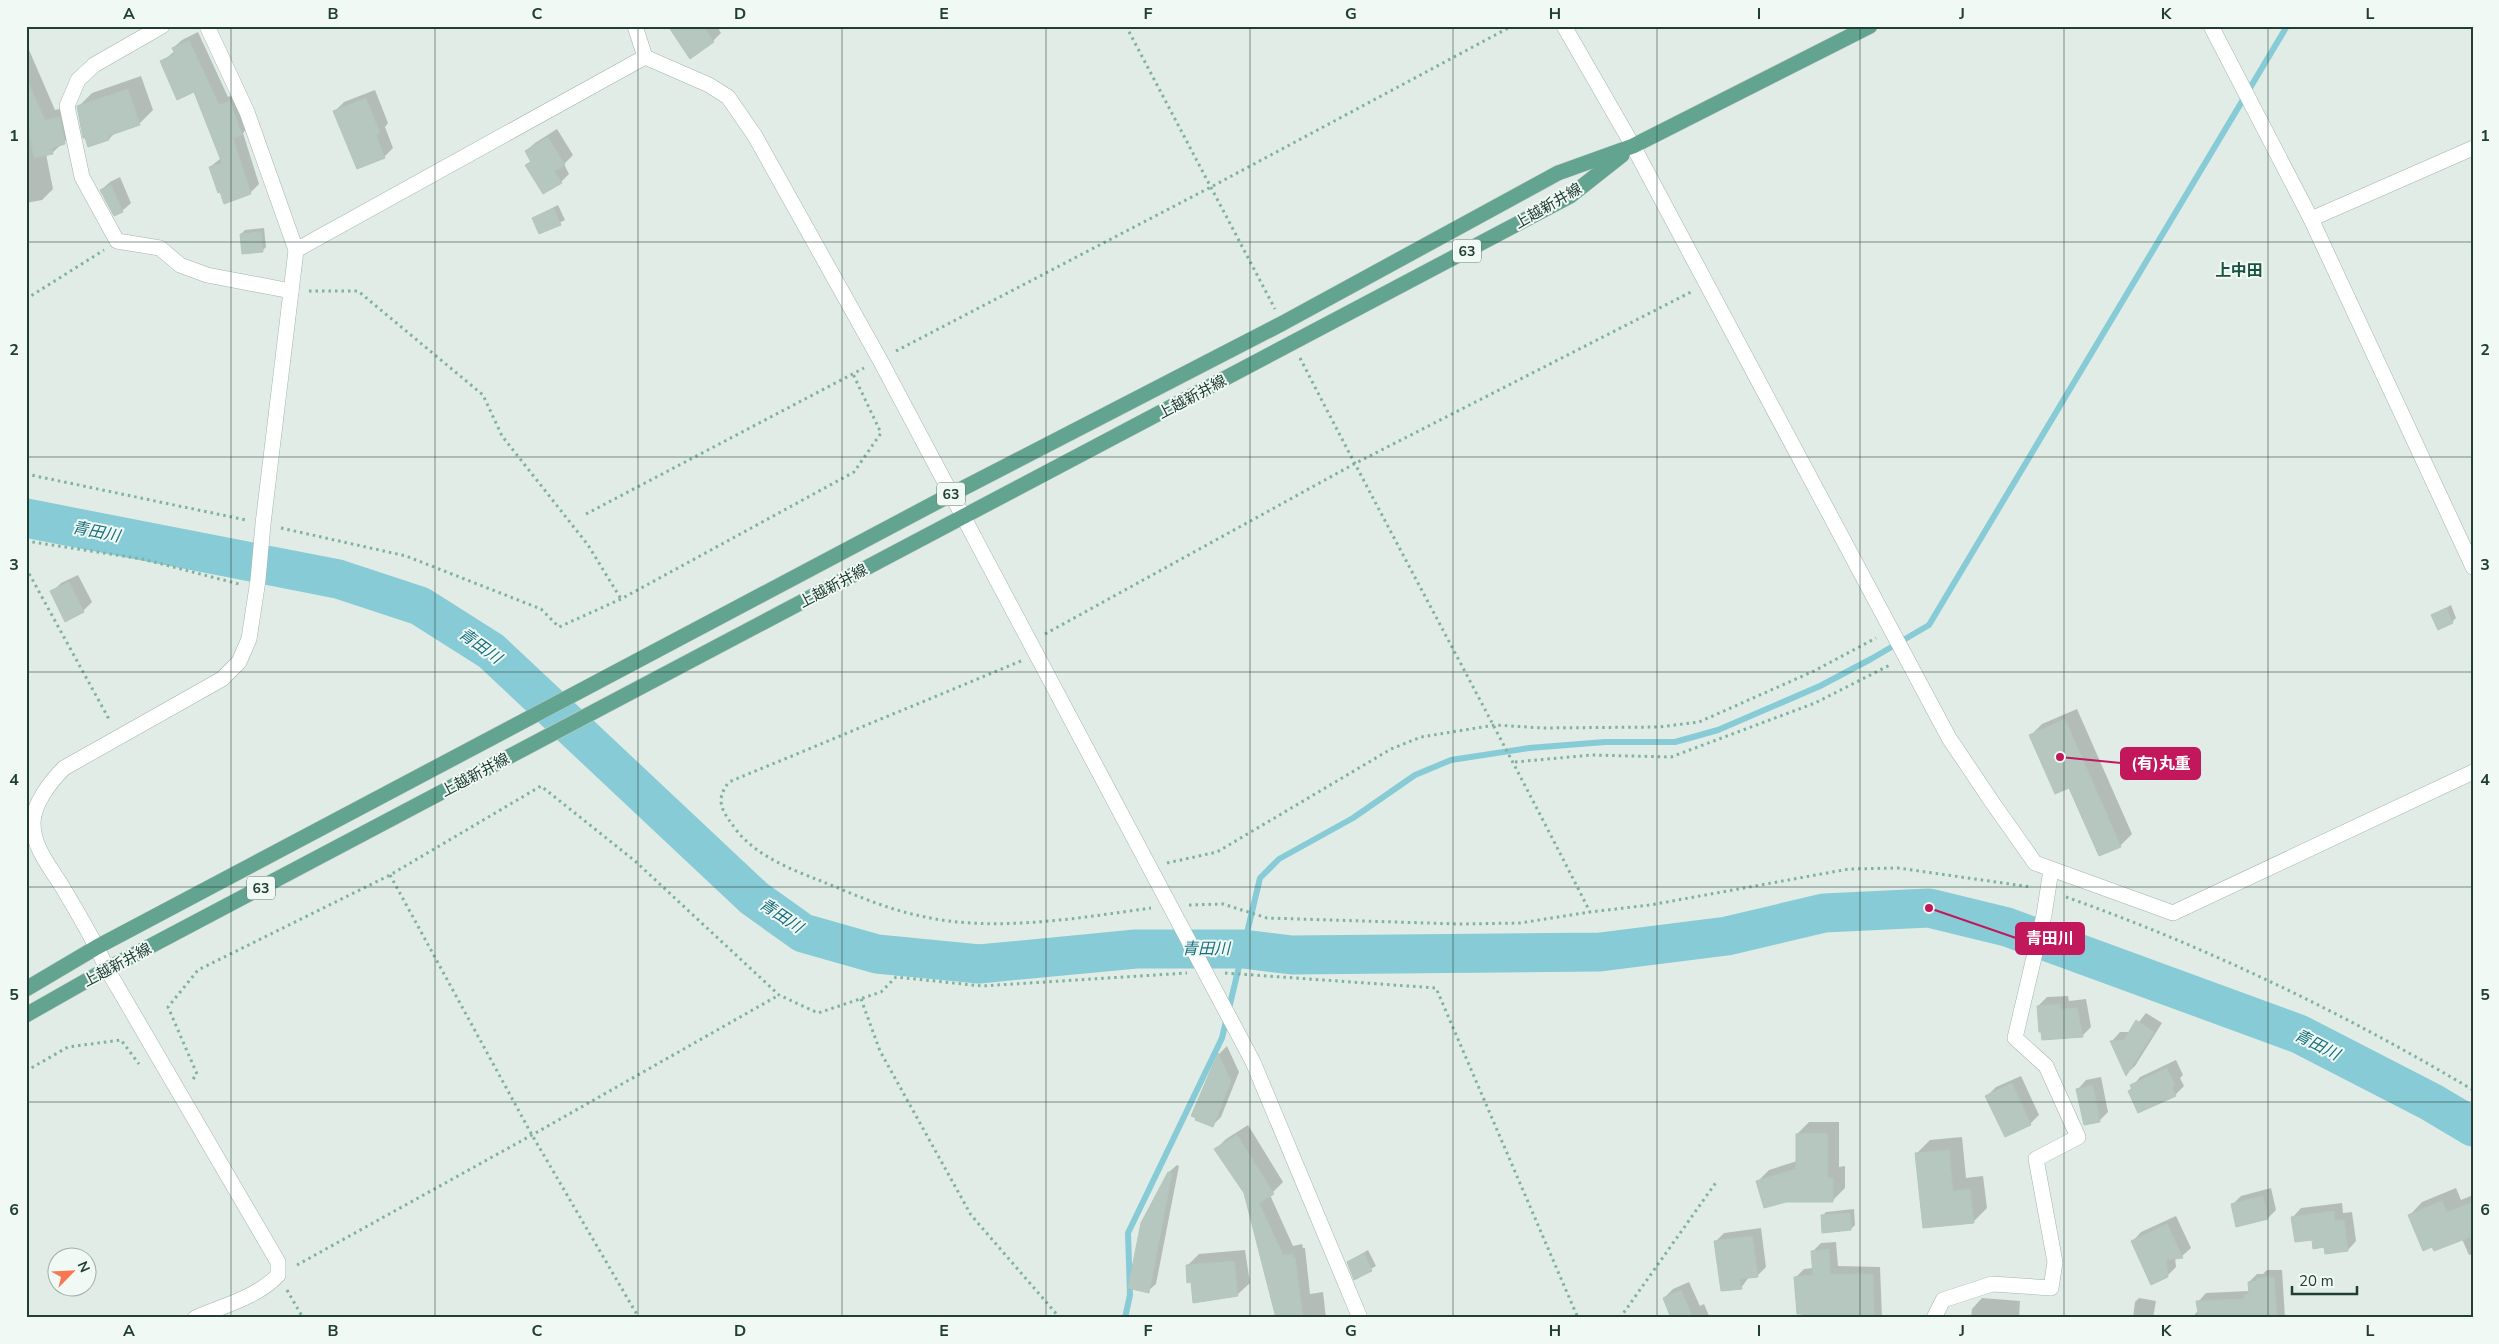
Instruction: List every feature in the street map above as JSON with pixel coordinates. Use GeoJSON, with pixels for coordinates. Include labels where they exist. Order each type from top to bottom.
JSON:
{"type":"FeatureCollection","features":[{"type":"Feature","properties":{"kind":"main road","name":"上越新井線"},"geometry":{"type":"LineString","coordinates":[[26,989],[97,947],[950,495],[1283,323],[1558,173],[1633,146],[1870,26]]}},
{"type":"Feature","properties":{"kind":"main road","name":"上越新井線"},"geometry":{"type":"LineString","coordinates":[[26,1015],[106,970],[1570,196],[1633,146]]}},
{"type":"Feature","properties":{"kind":"street"},"geometry":{"type":"LineString","coordinates":[[162,26],[94,65],[78,80],[68,106],[82,177],[117,241],[160,248],[180,264],[207,275],[291,290]]}},
{"type":"Feature","properties":{"kind":"street"},"geometry":{"type":"LineString","coordinates":[[194,1318],[261,1289],[278,1275],[278,1262],[106,970],[97,947],[39,852],[32,823],[44,789],[64,768],[222,679],[239,662],[249,640],[258,584],[261,540],[296,250],[247,112],[207,26]]}},
{"type":"Feature","properties":{"kind":"street"},"geometry":{"type":"LineString","coordinates":[[635,26],[646,57],[709,85],[728,97],[741,114],[880,360],[950,495],[1034,648],[1253,1062],[1360,1318]]}},
{"type":"Feature","properties":{"kind":"street"},"geometry":{"type":"LineString","coordinates":[[1564,26],[1633,146],[1949,738],[2035,863],[2173,913],[2473,772]]}},
{"type":"Feature","properties":{"kind":"street"},"geometry":{"type":"LineString","coordinates":[[2211,26],[2311,218],[2473,567]]}},
{"type":"Feature","properties":{"kind":"street"},"geometry":{"type":"LineString","coordinates":[[296,250],[646,57]]}},
{"type":"Feature","properties":{"kind":"street"},"geometry":{"type":"LineString","coordinates":[[2311,218],[2473,148]]}},
{"type":"Feature","properties":{"kind":"street"},"geometry":{"type":"LineString","coordinates":[[1934,1318],[1943,1300],[1992,1284],[2051,1288],[2055,1262],[2036,1159],[2078,1137],[2046,1066],[2015,1038],[2044,915],[2051,870]]}},
{"type":"Feature","properties":{"kind":"path"},"geometry":{"type":"LineString","coordinates":[[1126,26],[1283,323]]}},
{"type":"Feature","properties":{"kind":"path"},"geometry":{"type":"LineString","coordinates":[[586,514],[1211,188],[1512,26]]}},
{"type":"Feature","properties":{"kind":"path"},"geometry":{"type":"LineString","coordinates":[[26,300],[117,241]]}},
{"type":"Feature","properties":{"kind":"path"},"geometry":{"type":"LineString","coordinates":[[1706,284],[1354,464],[1034,648],[729,782],[722,791],[719,801],[727,817],[742,836],[759,851],[791,869],[870,901],[921,916],[959,922],[1006,923],[1173,912],[1223,904],[1267,918],[1459,924],[1520,923],[1650,905],[1849,870],[1898,868],[2002,881],[2048,890],[2126,918],[2215,957],[2324,1008],[2473,1090]]}},
{"type":"Feature","properties":{"kind":"path"},"geometry":{"type":"LineString","coordinates":[[291,290],[358,291],[483,395],[502,436],[588,545],[621,599]]}},
{"type":"Feature","properties":{"kind":"path"},"geometry":{"type":"LineString","coordinates":[[1293,344],[1354,464],[1515,762],[1590,912]]}},
{"type":"Feature","properties":{"kind":"path"},"geometry":{"type":"LineString","coordinates":[[26,474],[406,556],[542,609],[559,628],[621,599],[854,472],[881,433],[853,374]]}},
{"type":"Feature","properties":{"kind":"path"},"geometry":{"type":"LineString","coordinates":[[26,541],[142,559],[258,584]]}},
{"type":"Feature","properties":{"kind":"path"},"geometry":{"type":"LineString","coordinates":[[26,568],[118,736]]}},
{"type":"Feature","properties":{"kind":"path"},"geometry":{"type":"LineString","coordinates":[[1149,867],[1217,852],[1391,749],[1421,736],[1495,725],[1542,728],[1659,727],[1699,722],[1814,671],[1892,630]]}},
{"type":"Feature","properties":{"kind":"path"},"geometry":{"type":"LineString","coordinates":[[1515,762],[1592,755],[1671,757],[1815,703],[1906,657]]}},
{"type":"Feature","properties":{"kind":"path"},"geometry":{"type":"LineString","coordinates":[[179,1093],[197,1074],[168,1007],[198,970],[390,875],[541,786],[634,861],[779,995],[818,1013],[880,992],[896,977],[982,986],[1203,968],[1436,988],[1578,1318]]}},
{"type":"Feature","properties":{"kind":"path"},"geometry":{"type":"LineString","coordinates":[[390,875],[532,1135],[640,1318]]}},
{"type":"Feature","properties":{"kind":"path"},"geometry":{"type":"LineString","coordinates":[[303,1318],[278,1275],[532,1135],[779,995]]}},
{"type":"Feature","properties":{"kind":"path"},"geometry":{"type":"LineString","coordinates":[[861,999],[884,1058],[971,1214],[1060,1318]]}},
{"type":"Feature","properties":{"kind":"path"},"geometry":{"type":"LineString","coordinates":[[26,1072],[68,1047],[120,1040],[145,1071]]}},
{"type":"Feature","properties":{"kind":"path"},"geometry":{"type":"LineString","coordinates":[[1620,1318],[1717,1181]]}},
{"type":"Feature","properties":{"kind":"building"},"geometry":{"type":"Polygon","coordinates":[[[668,26],[703,26],[714,42],[690,59],[668,26]]]}},
{"type":"Feature","properties":{"kind":"building"},"geometry":{"type":"Polygon","coordinates":[[[189,40],[219,105],[230,101],[242,135],[233,138],[251,194],[224,204],[209,167],[222,163],[194,92],[177,100],[160,61],[175,54],[172,48],[189,40]]]}},
{"type":"Feature","properties":{"kind":"building"},"geometry":{"type":"Polygon","coordinates":[[[26,78],[45,120],[60,117],[65,144],[52,148],[53,154],[34,158],[26,117],[26,78]]]}},
{"type":"Feature","properties":{"kind":"building"},"geometry":{"type":"Polygon","coordinates":[[[128,89],[140,125],[108,136],[109,140],[88,147],[85,138],[83,138],[77,106],[128,89]]]}},
{"type":"Feature","properties":{"kind":"building"},"geometry":{"type":"Polygon","coordinates":[[[366,98],[380,133],[376,135],[385,158],[357,169],[333,111],[366,98]]]}},
{"type":"Feature","properties":{"kind":"building"},"geometry":{"type":"Polygon","coordinates":[[[548,137],[565,165],[554,171],[562,183],[543,194],[525,165],[531,162],[525,151],[548,137]]]}},
{"type":"Feature","properties":{"kind":"building"},"geometry":{"type":"Polygon","coordinates":[[[111,185],[123,212],[114,216],[100,190],[111,185]]]}},
{"type":"Feature","properties":{"kind":"building"},"geometry":{"type":"Polygon","coordinates":[[[554,208],[561,225],[539,234],[532,218],[554,208]]]}},
{"type":"Feature","properties":{"kind":"building"},"geometry":{"type":"Polygon","coordinates":[[[261,232],[263,252],[242,254],[240,234],[261,232]]]}},
{"type":"Feature","properties":{"kind":"building"},"geometry":{"type":"Polygon","coordinates":[[[69,582],[84,612],[65,622],[50,591],[69,582]]]}},
{"type":"Feature","properties":{"kind":"building"},"geometry":{"type":"Polygon","coordinates":[[[2446,608],[2453,623],[2438,630],[2431,615],[2446,608]]]}},
{"type":"Feature","properties":{"kind":"building"},"geometry":{"type":"Polygon","coordinates":[[[2065,719],[2121,847],[2099,856],[2069,788],[2055,794],[2029,735],[2065,719]]]}},
{"type":"Feature","properties":{"kind":"building"},"geometry":{"type":"Polygon","coordinates":[[[2060,1004],[2060,1009],[2077,1008],[2083,1037],[2042,1040],[2041,1032],[2039,1032],[2037,1006],[2060,1004]]]}},
{"type":"Feature","properties":{"kind":"building"},"geometry":{"type":"Polygon","coordinates":[[[2136,1020],[2154,1032],[2126,1076],[2110,1041],[2124,1040],[2136,1020]]]}},
{"type":"Feature","properties":{"kind":"building"},"geometry":{"type":"Polygon","coordinates":[[[1218,1053],[1231,1081],[1213,1127],[1195,1120],[1196,1118],[1191,1116],[1218,1053]]]}},
{"type":"Feature","properties":{"kind":"building"},"geometry":{"type":"Polygon","coordinates":[[[2167,1068],[2175,1085],[2172,1087],[2176,1096],[2138,1113],[2128,1091],[2132,1089],[2130,1085],[2167,1068]]]}},
{"type":"Feature","properties":{"kind":"building"},"geometry":{"type":"Polygon","coordinates":[[[2012,1083],[2031,1125],[2005,1137],[1985,1096],[2012,1083]]]}},
{"type":"Feature","properties":{"kind":"building"},"geometry":{"type":"Polygon","coordinates":[[[2093,1085],[2100,1122],[2084,1125],[2076,1089],[2093,1085]]]}},
{"type":"Feature","properties":{"kind":"building"},"geometry":{"type":"Polygon","coordinates":[[[1827,1133],[1828,1178],[1833,1178],[1833,1202],[1786,1202],[1764,1208],[1756,1181],[1796,1169],[1796,1134],[1827,1133]]]}},
{"type":"Feature","properties":{"kind":"building"},"geometry":{"type":"Polygon","coordinates":[[[1237,1135],[1274,1194],[1259,1203],[1283,1255],[1293,1254],[1293,1258],[1295,1257],[1303,1318],[1276,1318],[1244,1193],[1214,1149],[1237,1135]]]}},
{"type":"Feature","properties":{"kind":"building"},"geometry":{"type":"Polygon","coordinates":[[[1949,1150],[1953,1191],[1970,1189],[1974,1223],[1923,1228],[1915,1153],[1949,1150]]]}},
{"type":"Feature","properties":{"kind":"building"},"geometry":{"type":"Polygon","coordinates":[[[1168,1172],[1172,1173],[1149,1293],[1128,1288],[1141,1223],[1168,1172]]]}},
{"type":"Feature","properties":{"kind":"building"},"geometry":{"type":"Polygon","coordinates":[[[2263,1196],[2268,1219],[2236,1227],[2231,1204],[2263,1196]]]}},
{"type":"Feature","properties":{"kind":"building"},"geometry":{"type":"Polygon","coordinates":[[[2442,1201],[2447,1212],[2473,1202],[2473,1236],[2434,1251],[2432,1247],[2423,1251],[2408,1215],[2442,1201]]]}},
{"type":"Feature","properties":{"kind":"building"},"geometry":{"type":"Polygon","coordinates":[[[2334,1211],[2335,1221],[2344,1220],[2348,1251],[2325,1254],[2324,1247],[2313,1249],[2312,1240],[2295,1242],[2291,1217],[2334,1211]]]}},
{"type":"Feature","properties":{"kind":"building"},"geometry":{"type":"Polygon","coordinates":[[[1850,1213],[1851,1230],[1822,1233],[1821,1215],[1850,1213]]]}},
{"type":"Feature","properties":{"kind":"building"},"geometry":{"type":"Polygon","coordinates":[[[2167,1224],[2183,1258],[2166,1260],[2168,1277],[2151,1285],[2131,1241],[2167,1224]]]}},
{"type":"Feature","properties":{"kind":"building"},"geometry":{"type":"Polygon","coordinates":[[[1752,1236],[1758,1277],[1740,1279],[1742,1289],[1721,1291],[1714,1241],[1752,1236]]]}},
{"type":"Feature","properties":{"kind":"building"},"geometry":{"type":"Polygon","coordinates":[[[1829,1249],[1830,1274],[1873,1274],[1874,1318],[1802,1318],[1802,1314],[1797,1314],[1794,1277],[1813,1275],[1811,1251],[1829,1249]]]}},
{"type":"Feature","properties":{"kind":"building"},"geometry":{"type":"Polygon","coordinates":[[[1364,1253],[1372,1271],[1354,1280],[1347,1262],[1364,1253]]]}},
{"type":"Feature","properties":{"kind":"building"},"geometry":{"type":"Polygon","coordinates":[[[1234,1261],[1238,1296],[1193,1303],[1191,1282],[1187,1283],[1186,1265],[1234,1261]]]}},
{"type":"Feature","properties":{"kind":"building"},"geometry":{"type":"Polygon","coordinates":[[[2274,1277],[2277,1318],[2199,1318],[2196,1301],[2244,1299],[2244,1295],[2249,1294],[2248,1282],[2257,1281],[2257,1278],[2274,1277]]]}},
{"type":"Feature","properties":{"kind":"building"},"geometry":{"type":"Polygon","coordinates":[[[1681,1290],[1693,1318],[1671,1318],[1663,1298],[1681,1290]]]}},
{"type":"Feature","properties":{"kind":"waterway"},"geometry":{"type":"LineString","coordinates":[[1125,1318],[1130,1295],[1128,1233],[1222,1038],[1260,878],[1279,859],[1353,818],[1415,775],[1451,760],[1529,748],[1605,742],[1675,742],[1718,730],[1820,686],[1929,625],[2287,26]]}},
{"type":"Feature","properties":{"kind":"waterway","name":"青田川"},"geometry":{"type":"LineString","coordinates":[[26,518],[338,579],[420,606],[491,651],[754,898],[803,933],[877,954],[979,964],[1136,949],[1243,949],[1292,955],[1600,952],[1727,936],[1824,913],[1929,908],[2007,927],[2299,1034],[2431,1102],[2473,1127]]}},
{"type":"Feature","properties":{"kind":"place","name":"(有)丸重"},"geometry":{"type":"Point","coordinates":[2060,757]}},
{"type":"Feature","properties":{"kind":"place","name":"青田川"},"geometry":{"type":"Point","coordinates":[1929,908]}},
{"type":"Feature","properties":{"kind":"district","name":"上中田"},"geometry":{"type":"Point","coordinates":[2239,271]}}]}
